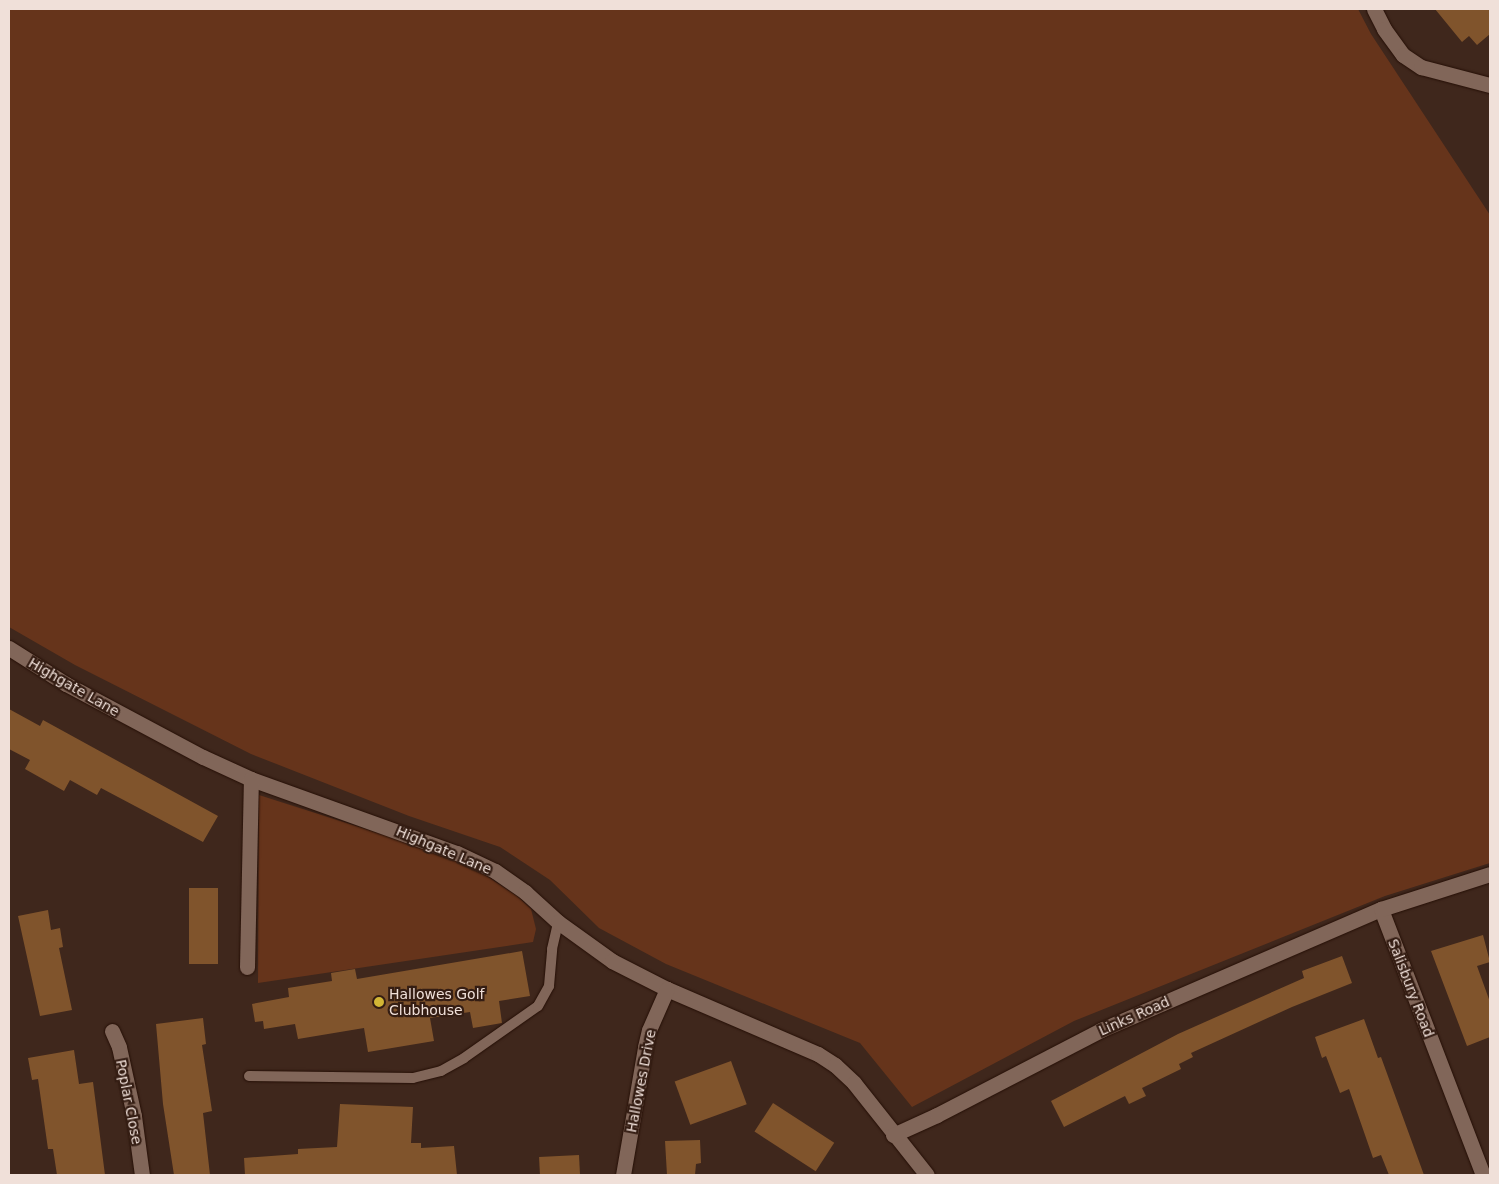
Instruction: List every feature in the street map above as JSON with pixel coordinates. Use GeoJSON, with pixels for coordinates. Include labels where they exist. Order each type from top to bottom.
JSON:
{"type":"FeatureCollection","features":[{"type":"Feature","properties":{"kind":"street"},"geometry":{"type":"LineString","coordinates":[[1374,9],[1384,29],[1403,55],[1421,67],[1490,84]]}},
{"type":"Feature","properties":{"kind":"street","name":"Highgate Lane"},"geometry":{"type":"LineString","coordinates":[[9,648],[66,684],[196,753],[251,778],[457,853],[495,871],[525,892],[558,922],[612,961],[667,989],[826,1060],[854,1083],[893,1135],[927,1175]]}},
{"type":"Feature","properties":{"kind":"street"},"geometry":{"type":"LineString","coordinates":[[247,967],[251,778]]}},
{"type":"Feature","properties":{"kind":"street"},"geometry":{"type":"LineString","coordinates":[[1381,909],[1490,874]]}},
{"type":"Feature","properties":{"kind":"street","name":"Links Road"},"geometry":{"type":"LineString","coordinates":[[893,1135],[938,1115],[1101,1030],[1381,909]]}},
{"type":"Feature","properties":{"kind":"street","name":"Salisbury Road"},"geometry":{"type":"LineString","coordinates":[[1381,909],[1482,1175]]}},
{"type":"Feature","properties":{"kind":"street","name":"Hallowes Drive"},"geometry":{"type":"LineString","coordinates":[[623,1175],[645,1047],[667,989]]}},
{"type":"Feature","properties":{"kind":"street","name":"Poplar Close"},"geometry":{"type":"LineString","coordinates":[[112,1031],[119,1047],[134,1116],[142,1175]]}},
{"type":"Feature","properties":{"kind":"lane"},"geometry":{"type":"LineString","coordinates":[[249,1076],[412,1078],[441,1071],[464,1058],[538,1006],[549,986],[552,949],[558,922]]}},
{"type":"Feature","properties":{"kind":"shaded area"},"geometry":{"type":"Polygon","coordinates":[[[9,9],[1358,9],[1371,34],[1490,215],[1490,863],[1385,896],[1074,1021],[912,1107],[860,1043],[666,964],[599,928],[550,880],[500,847],[409,816],[251,754],[75,665],[9,627],[9,9]]]}},
{"type":"Feature","properties":{"kind":"shaded area"},"geometry":{"type":"Polygon","coordinates":[[[259,795],[431,850],[479,871],[517,896],[531,909],[536,929],[533,942],[258,983],[259,795]]]}},
{"type":"Feature","properties":{"kind":"building"},"geometry":{"type":"Polygon","coordinates":[[[1435,9],[1490,9],[1490,34],[1477,45],[1469,36],[1462,42],[1435,9]]]}},
{"type":"Feature","properties":{"kind":"building"},"geometry":{"type":"Polygon","coordinates":[[[9,709],[40,726],[43,720],[218,816],[203,842],[101,788],[97,795],[70,780],[64,791],[25,769],[30,760],[9,749],[9,709]]]}},
{"type":"Feature","properties":{"kind":"building"},"geometry":{"type":"Polygon","coordinates":[[[189,888],[218,888],[218,964],[189,964],[189,888]]]}},
{"type":"Feature","properties":{"kind":"building"},"geometry":{"type":"Polygon","coordinates":[[[48,910],[51,930],[60,928],[63,947],[59,948],[72,1010],[40,1016],[18,916],[48,910]]]}},
{"type":"Feature","properties":{"kind":"building"},"geometry":{"type":"Polygon","coordinates":[[[1483,935],[1490,962],[1477,966],[1490,1002],[1490,1037],[1467,1046],[1431,951],[1483,935]]]}},
{"type":"Feature","properties":{"kind":"building","name":"Hallowes Golf Clubhouse"},"geometry":{"type":"Polygon","coordinates":[[[522,951],[530,996],[499,1001],[502,1023],[473,1028],[470,1012],[430,1018],[434,1041],[368,1052],[364,1028],[298,1039],[295,1024],[264,1029],[263,1021],[255,1022],[252,1004],[289,997],[288,988],[332,981],[331,973],[355,969],[357,979],[522,951]]]}},
{"type":"Feature","properties":{"kind":"building"},"geometry":{"type":"Polygon","coordinates":[[[1342,956],[1352,983],[1292,1007],[1191,1053],[1193,1057],[1179,1064],[1181,1069],[1142,1088],[1146,1096],[1129,1104],[1125,1096],[1064,1127],[1051,1101],[1178,1034],[1304,978],[1302,971],[1342,956]]]}},
{"type":"Feature","properties":{"kind":"building"},"geometry":{"type":"Polygon","coordinates":[[[203,1018],[206,1044],[202,1045],[212,1111],[203,1113],[210,1175],[174,1175],[163,1104],[156,1024],[203,1018]]]}},
{"type":"Feature","properties":{"kind":"building"},"geometry":{"type":"Polygon","coordinates":[[[1364,1019],[1378,1058],[1381,1057],[1424,1175],[1389,1175],[1381,1155],[1373,1158],[1349,1089],[1340,1093],[1326,1056],[1322,1058],[1315,1037],[1364,1019]]]}},
{"type":"Feature","properties":{"kind":"building"},"geometry":{"type":"Polygon","coordinates":[[[74,1050],[79,1084],[93,1082],[105,1175],[57,1175],[53,1149],[48,1149],[38,1079],[32,1080],[28,1058],[74,1050]]]}},
{"type":"Feature","properties":{"kind":"building"},"geometry":{"type":"Polygon","coordinates":[[[731,1061],[747,1104],[690,1125],[675,1082],[731,1061]]]}},
{"type":"Feature","properties":{"kind":"building"},"geometry":{"type":"Polygon","coordinates":[[[773,1103],[834,1143],[816,1171],[754,1132],[773,1103]]]}},
{"type":"Feature","properties":{"kind":"building"},"geometry":{"type":"Polygon","coordinates":[[[340,1104],[413,1107],[411,1143],[421,1143],[421,1148],[454,1146],[457,1175],[245,1175],[244,1158],[298,1154],[298,1149],[337,1147],[340,1104]]]}},
{"type":"Feature","properties":{"kind":"building"},"geometry":{"type":"Polygon","coordinates":[[[700,1140],[701,1163],[696,1164],[695,1175],[667,1175],[665,1141],[700,1140]]]}},
{"type":"Feature","properties":{"kind":"building"},"geometry":{"type":"Polygon","coordinates":[[[579,1155],[580,1175],[540,1175],[539,1157],[579,1155]]]}},
{"type":"Feature","properties":{"kind":"place","name":"Hallowes Golf Clubhouse"},"geometry":{"type":"Point","coordinates":[379,1002]}}]}
